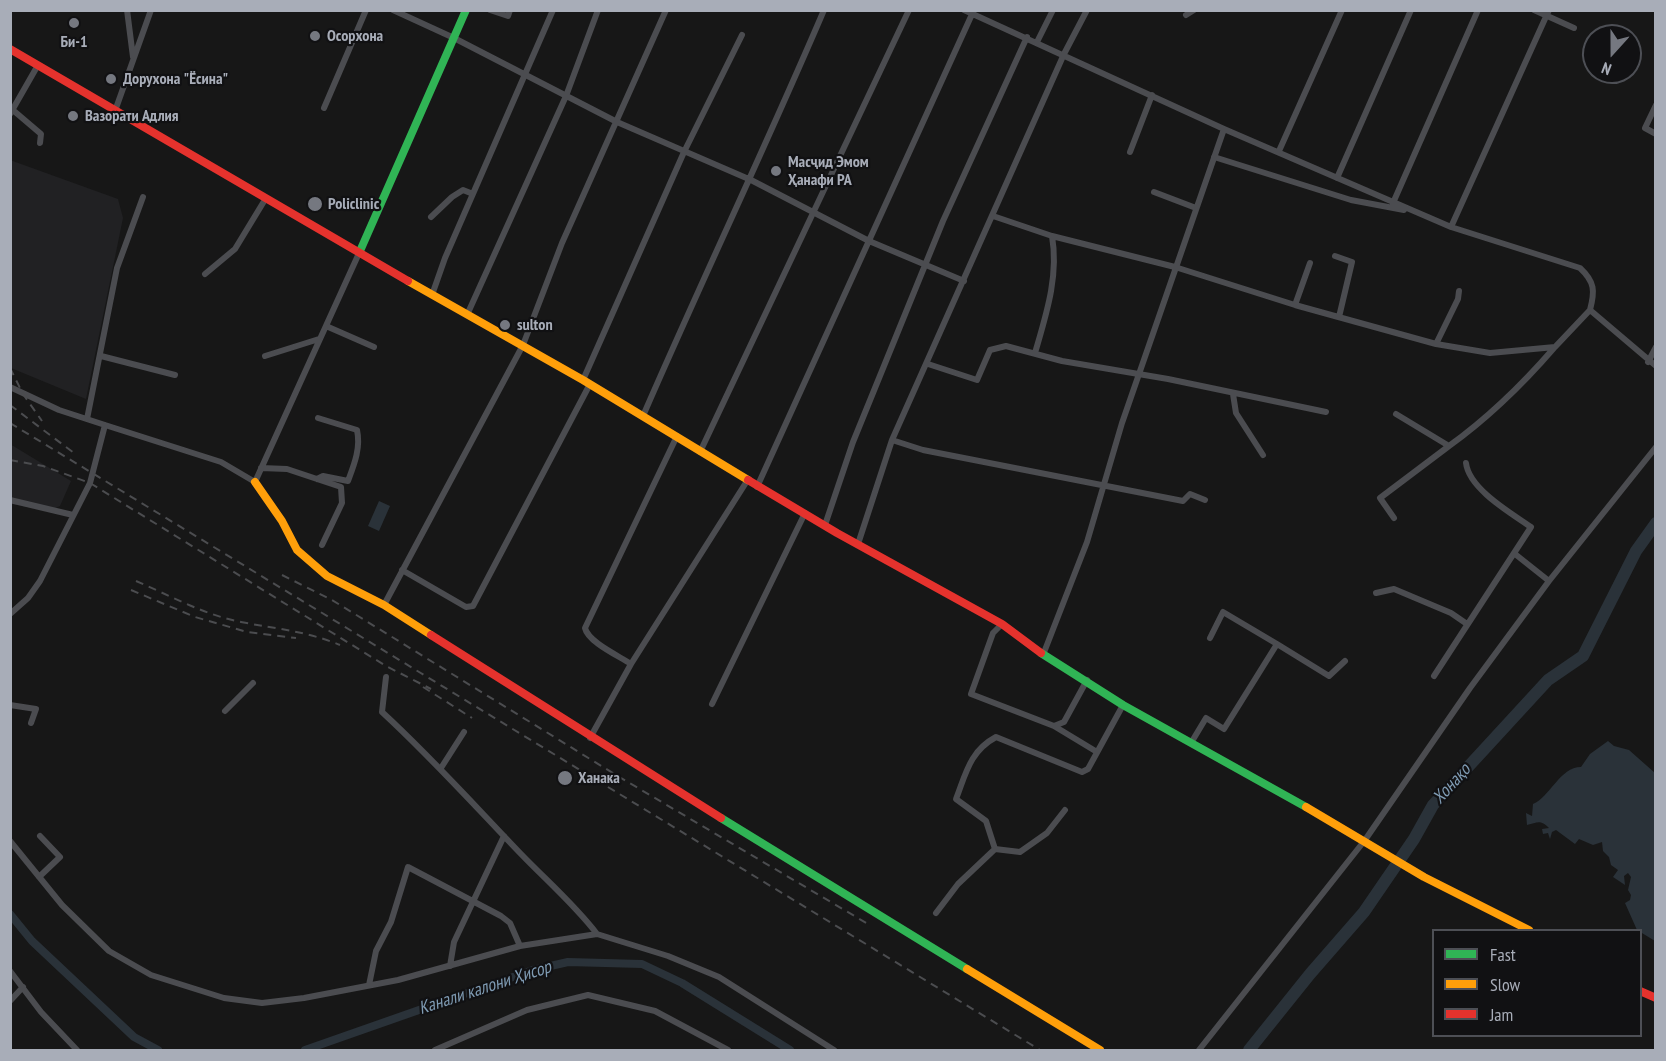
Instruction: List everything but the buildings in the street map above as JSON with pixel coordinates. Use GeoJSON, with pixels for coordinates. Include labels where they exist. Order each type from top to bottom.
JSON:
{"type":"FeatureCollection","features":[{"type":"Feature","properties":{"kind":"street"},"geometry":{"type":"LineString","coordinates":[[127,10],[134,57]]}},
{"type":"Feature","properties":{"kind":"street"},"geometry":{"type":"LineString","coordinates":[[115,111],[151,10]]}},
{"type":"Feature","properties":{"kind":"street"},"geometry":{"type":"LineString","coordinates":[[324,108],[366,10]]}},
{"type":"Feature","properties":{"kind":"street"},"geometry":{"type":"LineString","coordinates":[[393,10],[454,38],[617,122],[751,180],[869,241],[964,281]]}},
{"type":"Feature","properties":{"kind":"street"},"geometry":{"type":"LineString","coordinates":[[255,482],[466,10]]}},
{"type":"Feature","properties":{"kind":"street"},"geometry":{"type":"LineString","coordinates":[[490,10],[508,16],[510,10]]}},
{"type":"Feature","properties":{"kind":"street"},"geometry":{"type":"LineString","coordinates":[[432,295],[553,10]]}},
{"type":"Feature","properties":{"kind":"street"},"geometry":{"type":"LineString","coordinates":[[467,315],[566,96],[597,10]]}},
{"type":"Feature","properties":{"kind":"street"},"geometry":{"type":"LineString","coordinates":[[384,605],[523,345],[562,243],[666,10]]}},
{"type":"Feature","properties":{"kind":"street"},"geometry":{"type":"LineString","coordinates":[[643,416],[693,301],[751,180],[824,10]]}},
{"type":"Feature","properties":{"kind":"street"},"geometry":{"type":"LineString","coordinates":[[700,453],[909,10]]}},
{"type":"Feature","properties":{"kind":"street"},"geometry":{"type":"LineString","coordinates":[[964,10],[973,12],[1224,129],[1279,151],[1393,203],[1451,227],[1580,268],[1591,279],[1595,292],[1590,310],[1523,384],[1478,425],[1380,498],[1394,518]]}},
{"type":"Feature","properties":{"kind":"street"},"geometry":{"type":"LineString","coordinates":[[1037,42],[1053,10]]}},
{"type":"Feature","properties":{"kind":"street"},"geometry":{"type":"LineString","coordinates":[[858,544],[892,440],[928,364],[1064,54],[1087,10]]}},
{"type":"Feature","properties":{"kind":"street"},"geometry":{"type":"LineString","coordinates":[[1186,15],[1194,10]]}},
{"type":"Feature","properties":{"kind":"street"},"geometry":{"type":"LineString","coordinates":[[1279,151],[1342,10]]}},
{"type":"Feature","properties":{"kind":"street"},"geometry":{"type":"LineString","coordinates":[[1337,177],[1411,10]]}},
{"type":"Feature","properties":{"kind":"street"},"geometry":{"type":"LineString","coordinates":[[1393,203],[1478,10]]}},
{"type":"Feature","properties":{"kind":"street"},"geometry":{"type":"LineString","coordinates":[[1534,10],[1548,13],[1574,28]]}},
{"type":"Feature","properties":{"kind":"street"},"geometry":{"type":"LineString","coordinates":[[757,487],[973,12]]}},
{"type":"Feature","properties":{"kind":"street"},"geometry":{"type":"LineString","coordinates":[[1451,227],[1548,13]]}},
{"type":"Feature","properties":{"kind":"street"},"geometry":{"type":"LineString","coordinates":[[402,570],[466,607],[473,606],[586,382],[684,152],[742,35]]}},
{"type":"Feature","properties":{"kind":"street"},"geometry":{"type":"LineString","coordinates":[[825,525],[853,442],[925,264],[1027,37]]}},
{"type":"Feature","properties":{"kind":"street"},"geometry":{"type":"LineString","coordinates":[[10,49],[432,295],[523,345],[677,436],[700,453],[757,487],[1002,624],[1043,655],[1087,680],[1123,705],[1365,840],[1424,877],[1527,929]]}},
{"type":"Feature","properties":{"kind":"street"},"geometry":{"type":"LineString","coordinates":[[38,65],[12,112],[41,134],[40,143]]}},
{"type":"Feature","properties":{"kind":"street"},"geometry":{"type":"LineString","coordinates":[[1130,152],[1152,95]]}},
{"type":"Feature","properties":{"kind":"street"},"geometry":{"type":"LineString","coordinates":[[1656,105],[1646,128],[1656,134]]}},
{"type":"Feature","properties":{"kind":"street"},"geometry":{"type":"LineString","coordinates":[[1043,655],[1087,542],[1175,267],[1224,129]]}},
{"type":"Feature","properties":{"kind":"street"},"geometry":{"type":"LineString","coordinates":[[1214,157],[1351,200],[1416,212]]}},
{"type":"Feature","properties":{"kind":"street"},"geometry":{"type":"LineString","coordinates":[[431,217],[452,196],[463,190],[473,194]]}},
{"type":"Feature","properties":{"kind":"street"},"geometry":{"type":"LineString","coordinates":[[1154,192],[1196,208]]}},
{"type":"Feature","properties":{"kind":"street"},"geometry":{"type":"LineString","coordinates":[[87,419],[117,268],[143,197]]}},
{"type":"Feature","properties":{"kind":"street"},"geometry":{"type":"LineString","coordinates":[[205,274],[235,249],[266,198]]}},
{"type":"Feature","properties":{"kind":"street"},"geometry":{"type":"LineString","coordinates":[[993,216],[1052,236],[1175,267],[1295,305],[1436,344],[1490,353],[1555,348]]}},
{"type":"Feature","properties":{"kind":"street"},"geometry":{"type":"LineString","coordinates":[[1035,353],[1054,274],[1052,236]]}},
{"type":"Feature","properties":{"kind":"street"},"geometry":{"type":"LineString","coordinates":[[1335,256],[1352,262],[1339,317]]}},
{"type":"Feature","properties":{"kind":"street"},"geometry":{"type":"LineString","coordinates":[[1295,305],[1310,263]]}},
{"type":"Feature","properties":{"kind":"street"},"geometry":{"type":"LineString","coordinates":[[1436,344],[1458,299],[1459,291]]}},
{"type":"Feature","properties":{"kind":"street"},"geometry":{"type":"LineString","coordinates":[[1590,310],[1648,362],[1656,366]]}},
{"type":"Feature","properties":{"kind":"street"},"geometry":{"type":"LineString","coordinates":[[326,326],[374,347]]}},
{"type":"Feature","properties":{"kind":"street"},"geometry":{"type":"LineString","coordinates":[[265,356],[320,339]]}},
{"type":"Feature","properties":{"kind":"street"},"geometry":{"type":"LineString","coordinates":[[928,364],[977,380],[993,348],[1006,346],[1062,361],[1326,412]]}},
{"type":"Feature","properties":{"kind":"street"},"geometry":{"type":"LineString","coordinates":[[1648,362],[1656,347]]}},
{"type":"Feature","properties":{"kind":"street"},"geometry":{"type":"LineString","coordinates":[[101,356],[175,375]]}},
{"type":"Feature","properties":{"kind":"street"},"geometry":{"type":"LineString","coordinates":[[10,387],[59,410],[221,462],[255,482],[282,521],[297,550],[327,576],[384,605],[590,738],[1100,1050]]}},
{"type":"Feature","properties":{"kind":"street"},"geometry":{"type":"LineString","coordinates":[[1233,394],[1236,413],[1263,455]]}},
{"type":"Feature","properties":{"kind":"street"},"geometry":{"type":"LineString","coordinates":[[1396,414],[1449,446]]}},
{"type":"Feature","properties":{"kind":"street"},"geometry":{"type":"LineString","coordinates":[[317,479],[323,476],[348,481],[356,459],[359,438],[357,430],[318,418]]}},
{"type":"Feature","properties":{"kind":"street"},"geometry":{"type":"LineString","coordinates":[[10,614],[28,598],[40,581],[94,474],[105,425]]}},
{"type":"Feature","properties":{"kind":"street"},"geometry":{"type":"LineString","coordinates":[[631,664],[594,640],[586,633],[585,628],[677,436]]}},
{"type":"Feature","properties":{"kind":"street"},"geometry":{"type":"LineString","coordinates":[[892,440],[923,450],[1103,487],[1184,501],[1190,495],[1205,500]]}},
{"type":"Feature","properties":{"kind":"street"},"geometry":{"type":"LineString","coordinates":[[1199,1050],[1365,840],[1470,688],[1550,581],[1656,447]]}},
{"type":"Feature","properties":{"kind":"street"},"geometry":{"type":"LineString","coordinates":[[1434,676],[1531,527],[1494,501],[1467,474],[1466,463]]}},
{"type":"Feature","properties":{"kind":"street"},"geometry":{"type":"LineString","coordinates":[[261,468],[287,469],[341,487],[342,503],[322,545]]}},
{"type":"Feature","properties":{"kind":"street"},"geometry":{"type":"LineString","coordinates":[[590,738],[631,664],[747,481]]}},
{"type":"Feature","properties":{"kind":"street"},"geometry":{"type":"LineString","coordinates":[[10,500],[73,515]]}},
{"type":"Feature","properties":{"kind":"street"},"geometry":{"type":"LineString","coordinates":[[712,704],[805,513]]}},
{"type":"Feature","properties":{"kind":"street"},"geometry":{"type":"LineString","coordinates":[[1515,554],[1550,581]]}},
{"type":"Feature","properties":{"kind":"street"},"geometry":{"type":"LineString","coordinates":[[1376,593],[1394,590],[1450,613],[1467,624]]}},
{"type":"Feature","properties":{"kind":"street"},"geometry":{"type":"LineString","coordinates":[[1210,638],[1223,612],[1329,676],[1345,661]]}},
{"type":"Feature","properties":{"kind":"street"},"geometry":{"type":"LineString","coordinates":[[1002,624],[993,633],[971,694],[1054,726],[1097,752]]}},
{"type":"Feature","properties":{"kind":"street"},"geometry":{"type":"LineString","coordinates":[[1191,743],[1206,718],[1224,729],[1277,644]]}},
{"type":"Feature","properties":{"kind":"street"},"geometry":{"type":"LineString","coordinates":[[386,677],[382,712],[441,768],[585,918],[597,934]]}},
{"type":"Feature","properties":{"kind":"street"},"geometry":{"type":"LineString","coordinates":[[1054,726],[1064,722],[1087,680]]}},
{"type":"Feature","properties":{"kind":"street"},"geometry":{"type":"LineString","coordinates":[[225,711],[253,683]]}},
{"type":"Feature","properties":{"kind":"street"},"geometry":{"type":"LineString","coordinates":[[10,705],[36,709],[31,723]]}},
{"type":"Feature","properties":{"kind":"street"},"geometry":{"type":"LineString","coordinates":[[994,849],[986,821],[956,799],[969,763],[980,745],[996,737],[1082,772],[1088,769],[1123,705]]}},
{"type":"Feature","properties":{"kind":"street"},"geometry":{"type":"LineString","coordinates":[[441,768],[464,732]]}},
{"type":"Feature","properties":{"kind":"street"},"geometry":{"type":"LineString","coordinates":[[994,849],[1020,852],[1047,832],[1065,810]]}},
{"type":"Feature","properties":{"kind":"street"},"geometry":{"type":"LineString","coordinates":[[39,877],[60,857],[40,836]]}},
{"type":"Feature","properties":{"kind":"street"},"geometry":{"type":"LineString","coordinates":[[450,966],[454,942],[504,836]]}},
{"type":"Feature","properties":{"kind":"street"},"geometry":{"type":"LineString","coordinates":[[10,841],[62,905],[109,951],[152,975],[224,998],[262,1003],[369,985],[450,966],[520,946],[597,934],[668,956],[719,977],[834,1050]]}},
{"type":"Feature","properties":{"kind":"street"},"geometry":{"type":"LineString","coordinates":[[936,913],[958,884],[994,849]]}},
{"type":"Feature","properties":{"kind":"street"},"geometry":{"type":"LineString","coordinates":[[369,985],[376,951],[391,922],[408,867],[510,923],[520,946]]}},
{"type":"Feature","properties":{"kind":"street"},"geometry":{"type":"LineString","coordinates":[[10,971],[74,1050]]}},
{"type":"Feature","properties":{"kind":"street"},"geometry":{"type":"LineString","coordinates":[[10,1001],[23,987]]}},
{"type":"Feature","properties":{"kind":"street"},"geometry":{"type":"LineString","coordinates":[[1642,991],[1656,998]]}},
{"type":"Feature","properties":{"kind":"street"},"geometry":{"type":"LineString","coordinates":[[435,1050],[527,1010],[588,995],[655,1011],[728,1050]]}},
{"type":"Feature","properties":{"kind":"shaded area"},"geometry":{"type":"Polygon","coordinates":[[[10,160],[118,199],[123,218],[86,399],[11,368],[10,160]]]}},
{"type":"Feature","properties":{"kind":"shaded area"},"geometry":{"type":"Polygon","coordinates":[[[10,444],[71,481],[60,506],[49,511],[11,504],[10,444]]]}},
{"type":"Feature","properties":{"kind":"shaded area"},"geometry":{"type":"Polygon","coordinates":[[[379,501],[390,506],[379,531],[368,526],[379,501]]]}},
{"type":"Feature","properties":{"kind":"shaded area"},"geometry":{"type":"Polygon","coordinates":[[[1608,741],[1614,746],[1629,750],[1655,773],[1655,941],[1642,933],[1642,929],[1637,929],[1625,903],[1630,900],[1631,895],[1628,890],[1631,877],[1628,873],[1624,876],[1625,885],[1613,877],[1618,870],[1611,865],[1609,857],[1603,851],[1602,842],[1593,845],[1579,839],[1575,844],[1556,830],[1552,832],[1550,839],[1548,833],[1543,834],[1542,829],[1549,828],[1543,823],[1527,825],[1526,813],[1532,816],[1533,804],[1567,772],[1581,767],[1590,754],[1608,741]]]}},
{"type":"Feature","properties":{"kind":"waterway","name":"Хонақо"},"geometry":{"type":"LineString","coordinates":[[1249,1050],[1364,912],[1414,839],[1433,805],[1548,680],[1583,656],[1636,551],[1656,523]]}},
{"type":"Feature","properties":{"kind":"waterway","name":"Канали калони Ҳисор"},"geometry":{"type":"LineString","coordinates":[[10,914],[32,941],[134,1037],[158,1050]]}},
{"type":"Feature","properties":{"kind":"waterway","name":"Канали калони Ҳисор"},"geometry":{"type":"LineString","coordinates":[[305,1050],[533,970],[568,962],[642,964],[682,983],[790,1050]]}},
{"type":"Feature","properties":{"kind":"railway"},"geometry":{"type":"LineString","coordinates":[[10,368],[23,394],[42,421]]}},
{"type":"Feature","properties":{"kind":"railway"},"geometry":{"type":"LineString","coordinates":[[10,405],[74,453]]}},
{"type":"Feature","properties":{"kind":"railway"},"geometry":{"type":"LineString","coordinates":[[10,423],[1040,1050]]}},
{"type":"Feature","properties":{"kind":"railway"},"geometry":{"type":"LineString","coordinates":[[10,460],[43,466],[90,483],[386,666],[431,689]]}},
{"type":"Feature","properties":{"kind":"railway"},"geometry":{"type":"LineString","coordinates":[[282,575],[332,600],[616,775],[868,924]]}},
{"type":"Feature","properties":{"kind":"railway"},"geometry":{"type":"LineString","coordinates":[[136,581],[214,615],[303,633],[340,645]]}},
{"type":"Feature","properties":{"kind":"railway"},"geometry":{"type":"LineString","coordinates":[[131,590],[195,617],[247,632],[296,638]]}},
{"type":"Feature","properties":{"kind":"railway"},"geometry":{"type":"LineString","coordinates":[[423,687],[472,718]]}},
{"type":"Feature","properties":{"kind":"traffic: fast"},"geometry":{"type":"LineString","coordinates":[[360,251],[466,10]]}},
{"type":"Feature","properties":{"kind":"traffic: fast"},"geometry":{"type":"LineString","coordinates":[[1041,653],[1123,705],[1306,807]]}},
{"type":"Feature","properties":{"kind":"traffic: fast"},"geometry":{"type":"LineString","coordinates":[[721,818],[967,969]]}},
{"type":"Feature","properties":{"kind":"traffic: slow"},"geometry":{"type":"LineString","coordinates":[[408,281],[583,380],[748,480]]}},
{"type":"Feature","properties":{"kind":"traffic: slow"},"geometry":{"type":"LineString","coordinates":[[255,482],[282,521],[297,550],[327,576],[384,605],[431,635]]}},
{"type":"Feature","properties":{"kind":"traffic: slow"},"geometry":{"type":"LineString","coordinates":[[1306,807],[1424,877],[1527,929]]}},
{"type":"Feature","properties":{"kind":"traffic: slow"},"geometry":{"type":"LineString","coordinates":[[967,969],[1100,1050]]}},
{"type":"Feature","properties":{"kind":"traffic: jam"},"geometry":{"type":"LineString","coordinates":[[10,49],[408,281]]}},
{"type":"Feature","properties":{"kind":"traffic: jam"},"geometry":{"type":"LineString","coordinates":[[748,480],[837,533],[1002,624],[1041,653]]}},
{"type":"Feature","properties":{"kind":"traffic: jam"},"geometry":{"type":"LineString","coordinates":[[431,635],[721,818]]}},
{"type":"Feature","properties":{"kind":"traffic: jam"},"geometry":{"type":"LineString","coordinates":[[1642,992],[1656,998]]}},
{"type":"Feature","properties":{"kind":"place","name":"Би-1"},"geometry":{"type":"Point","coordinates":[74,23]}},
{"type":"Feature","properties":{"kind":"place","name":"Осорхона"},"geometry":{"type":"Point","coordinates":[315,36]}},
{"type":"Feature","properties":{"kind":"place","name":"Дорухона \"Ёсина\""},"geometry":{"type":"Point","coordinates":[111,79]}},
{"type":"Feature","properties":{"kind":"place","name":"Вазорати Адлия"},"geometry":{"type":"Point","coordinates":[73,116]}},
{"type":"Feature","properties":{"kind":"place","name":"Масҷид Эмом Ҳанафи РА"},"geometry":{"type":"Point","coordinates":[776,171]}},
{"type":"Feature","properties":{"kind":"place","name":"Policlinic"},"geometry":{"type":"Point","coordinates":[315,204]}},
{"type":"Feature","properties":{"kind":"place","name":"sulton"},"geometry":{"type":"Point","coordinates":[505,325]}},
{"type":"Feature","properties":{"kind":"place","name":"Ханака"},"geometry":{"type":"Point","coordinates":[565,778]}}]}
